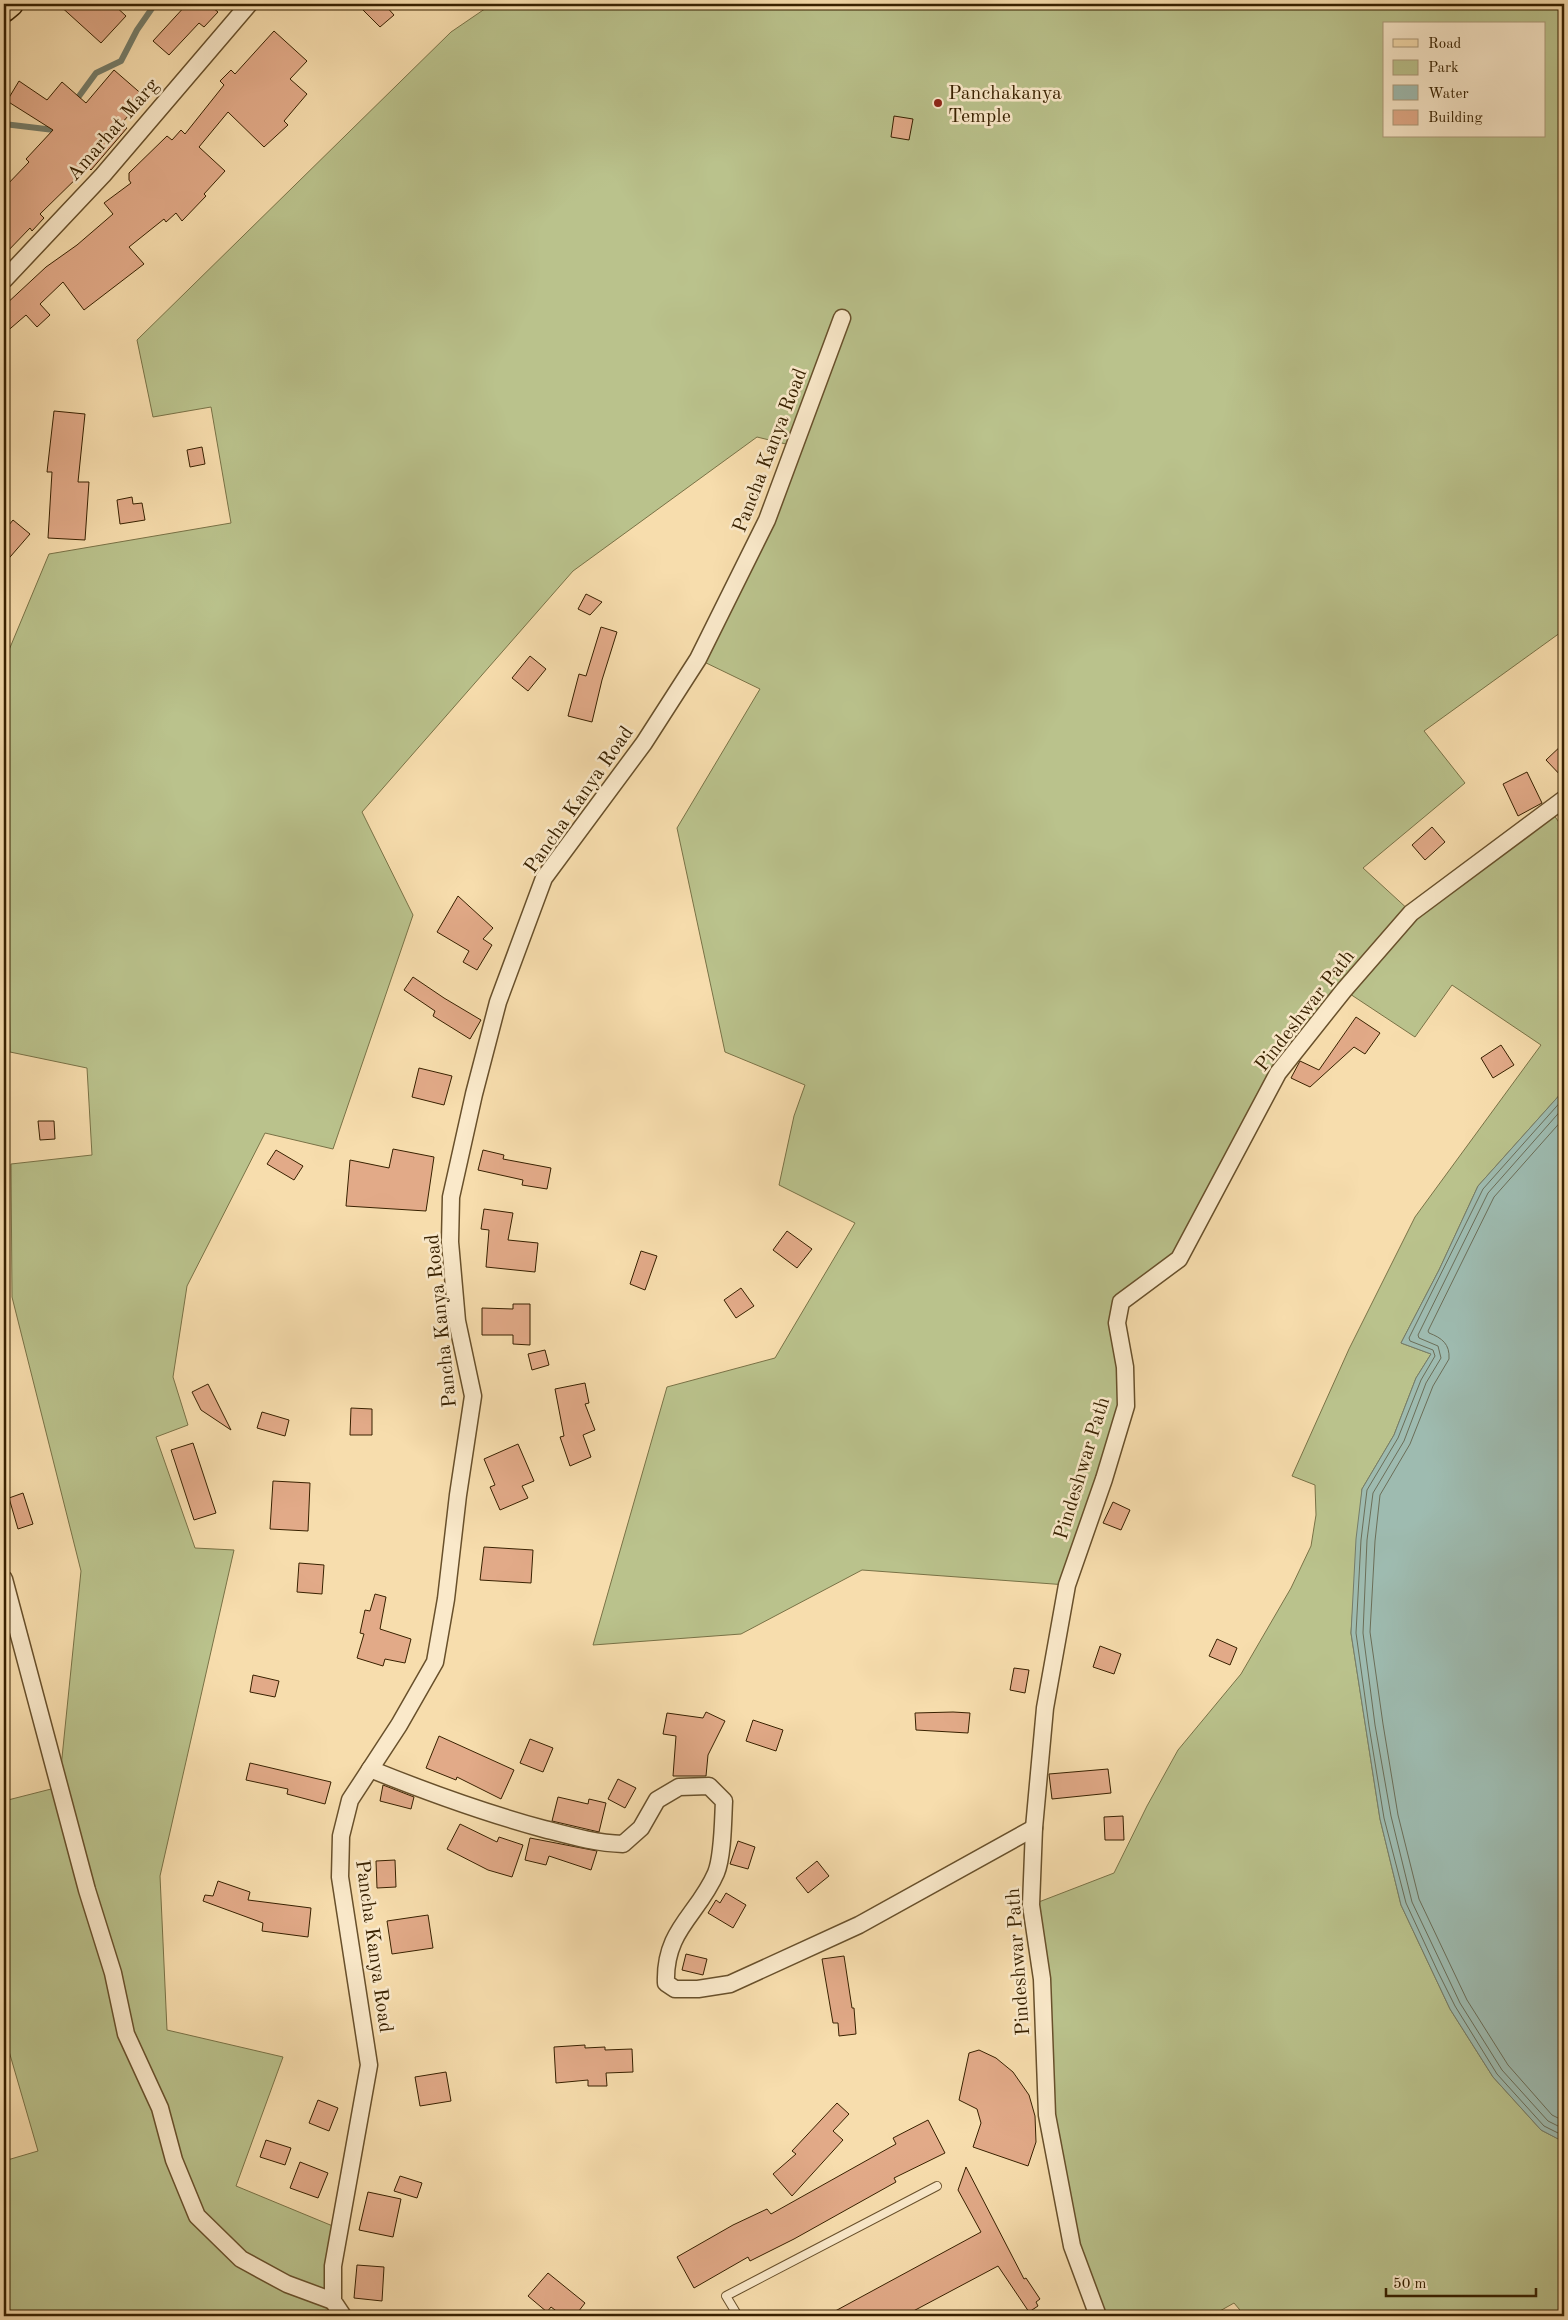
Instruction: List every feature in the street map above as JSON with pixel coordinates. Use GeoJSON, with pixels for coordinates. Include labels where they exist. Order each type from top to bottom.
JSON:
{"type":"FeatureCollection","features":[{"type":"Feature","properties":{"kind":"main road"},"geometry":{"type":"LineString","coordinates":[[4,9],[10,4]]}},
{"type":"Feature","properties":{"kind":"street","name":"Amarhat Marg"},"geometry":{"type":"LineString","coordinates":[[4,280],[103,175],[249,4]]}},
{"type":"Feature","properties":{"kind":"street","name":"Pancha Kanya Road"},"geometry":{"type":"LineString","coordinates":[[333,2301],[333,2266],[369,2065],[340,1877],[341,1836],[350,1800],[399,1725],[435,1662],[446,1599],[458,1495],[473,1396],[457,1321],[450,1242],[451,1197],[498,1002],[544,878],[644,743],[702,650],[767,520],[842,318]]}},
{"type":"Feature","properties":{"kind":"street","name":"Pindeshwar Path"},"geometry":{"type":"LineString","coordinates":[[1098,2316],[1072,2246],[1047,2115],[1042,1979],[1031,1905],[1034,1828],[1045,1708],[1067,1585],[1104,1479],[1126,1406],[1125,1367],[1118,1323],[1121,1302],[1179,1260],[1278,1073],[1344,990],[1411,913],[1564,799]]}},
{"type":"Feature","properties":{"kind":"street"},"geometry":{"type":"LineString","coordinates":[[4,1579],[112,1974],[126,2034],[160,2108],[174,2160],[197,2216],[241,2259],[287,2284],[333,2301],[343,2316]]}},
{"type":"Feature","properties":{"kind":"street"},"geometry":{"type":"LineString","coordinates":[[370,1769],[434,1795],[509,1819],[599,1843],[623,1844],[641,1828],[657,1800],[679,1787],[709,1786],[724,1801],[723,1828],[716,1872],[675,1937],[666,1964],[666,1983],[675,1989],[698,1990],[730,1984],[766,1968],[859,1925],[1034,1828]]}},
{"type":"Feature","properties":{"kind":"lane"},"geometry":{"type":"LineString","coordinates":[[738,2316],[726,2296],[937,2186]]}},
{"type":"Feature","properties":{"kind":"green space"},"geometry":{"type":"Polygon","coordinates":[[[492,4],[1564,4],[1564,630],[1424,731],[1465,783],[1363,868],[1411,912],[1550,809],[1564,830],[1564,1090],[1478,1186],[1439,1270],[1401,1343],[1431,1354],[1416,1378],[1394,1435],[1362,1489],[1351,1633],[1380,1819],[1401,1905],[1450,2009],[1493,2077],[1541,2130],[1564,2142],[1564,2316],[1245,2316],[1234,2303],[1211,2316],[1098,2316],[1047,2115],[1031,1905],[1114,1873],[1147,1806],[1178,1750],[1241,1674],[1291,1588],[1311,1546],[1316,1515],[1315,1485],[1292,1476],[1349,1349],[1415,1217],[1541,1045],[1452,985],[1415,1037],[1344,990],[1278,1073],[1179,1259],[1121,1302],[1126,1406],[1067,1585],[862,1570],[741,1634],[593,1645],[667,1387],[775,1358],[855,1223],[779,1185],[794,1116],[805,1085],[725,1052],[677,828],[760,689],[698,659],[794,446],[757,437],[573,571],[362,812],[413,915],[333,1149],[265,1133],[187,1286],[173,1377],[188,1425],[156,1437],[195,1548],[234,1550],[160,1876],[167,2030],[283,2057],[236,2186],[340,2229],[333,2266],[343,2316],[4,2316],[4,2161],[38,2151],[4,2034],[4,1801],[59,1787],[81,1571],[12,1297],[11,1164],[92,1155],[87,1068],[10,1052],[7,785],[4,784],[4,662],[49,554],[231,523],[211,407],[153,417],[137,340],[451,32],[492,4]]]}},
{"type":"Feature","properties":{"kind":"water"},"geometry":{"type":"Polygon","coordinates":[[[1564,1090],[1564,2142],[1541,2130],[1493,2077],[1450,2009],[1401,1905],[1380,1819],[1351,1633],[1356,1539],[1362,1489],[1394,1435],[1416,1378],[1431,1354],[1401,1343],[1439,1270],[1478,1186],[1564,1090]]]}},
{"type":"Feature","properties":{"kind":"building"},"geometry":{"type":"Polygon","coordinates":[[[58,4],[113,4],[126,16],[101,43],[58,4]]]}},
{"type":"Feature","properties":{"kind":"building"},"geometry":{"type":"Polygon","coordinates":[[[187,4],[208,4],[218,12],[204,27],[199,23],[169,55],[153,41],[187,4]]]}},
{"type":"Feature","properties":{"kind":"building"},"geometry":{"type":"Polygon","coordinates":[[[357,4],[384,4],[394,15],[380,27],[357,4]]]}},
{"type":"Feature","properties":{"kind":"building"},"geometry":{"type":"Polygon","coordinates":[[[274,31],[307,61],[290,79],[307,94],[284,121],[288,125],[264,147],[228,112],[199,147],[225,171],[204,194],[206,196],[182,221],[176,213],[166,222],[164,219],[129,247],[144,264],[84,310],[63,282],[40,304],[50,315],[37,327],[26,315],[4,334],[4,306],[46,267],[77,245],[113,214],[104,203],[131,183],[129,173],[167,136],[172,140],[181,130],[185,134],[224,85],[220,81],[231,70],[235,74],[274,31]]]}},
{"type":"Feature","properties":{"kind":"building"},"geometry":{"type":"Polygon","coordinates":[[[114,70],[145,97],[121,124],[127,128],[91,170],[88,167],[40,214],[44,218],[32,231],[30,228],[4,255],[4,188],[29,162],[26,159],[53,130],[7,101],[19,81],[47,100],[62,82],[86,103],[114,70]]]}},
{"type":"Feature","properties":{"kind":"building"},"geometry":{"type":"Polygon","coordinates":[[[894,116],[913,119],[909,140],[891,137],[894,116]]]}},
{"type":"Feature","properties":{"kind":"building"},"geometry":{"type":"Polygon","coordinates":[[[54,411],[85,414],[78,482],[89,482],[85,540],[48,538],[52,472],[47,472],[54,411]]]}},
{"type":"Feature","properties":{"kind":"building"},"geometry":{"type":"Polygon","coordinates":[[[202,447],[205,464],[190,467],[187,450],[202,447]]]}},
{"type":"Feature","properties":{"kind":"building"},"geometry":{"type":"Polygon","coordinates":[[[132,497],[133,504],[142,503],[145,520],[120,524],[117,500],[132,497]]]}},
{"type":"Feature","properties":{"kind":"building"},"geometry":{"type":"Polygon","coordinates":[[[13,520],[30,534],[4,564],[4,531],[13,520]]]}},
{"type":"Feature","properties":{"kind":"building"},"geometry":{"type":"Polygon","coordinates":[[[586,594],[602,602],[590,615],[578,609],[586,594]]]}},
{"type":"Feature","properties":{"kind":"building"},"geometry":{"type":"Polygon","coordinates":[[[601,627],[617,632],[602,680],[592,722],[568,716],[579,674],[586,676],[601,627]]]}},
{"type":"Feature","properties":{"kind":"building"},"geometry":{"type":"Polygon","coordinates":[[[530,656],[546,669],[528,691],[512,678],[530,656]]]}},
{"type":"Feature","properties":{"kind":"building"},"geometry":{"type":"Polygon","coordinates":[[[1564,743],[1564,779],[1546,760],[1564,743]]]}},
{"type":"Feature","properties":{"kind":"building"},"geometry":{"type":"Polygon","coordinates":[[[1527,772],[1542,803],[1518,816],[1503,784],[1527,772]]]}},
{"type":"Feature","properties":{"kind":"building"},"geometry":{"type":"Polygon","coordinates":[[[1432,827],[1445,842],[1425,860],[1412,845],[1432,827]]]}},
{"type":"Feature","properties":{"kind":"building"},"geometry":{"type":"Polygon","coordinates":[[[458,896],[493,928],[483,939],[492,945],[477,970],[463,962],[469,951],[437,932],[458,896]]]}},
{"type":"Feature","properties":{"kind":"building"},"geometry":{"type":"Polygon","coordinates":[[[413,977],[481,1020],[470,1039],[433,1016],[435,1011],[404,990],[413,977]]]}},
{"type":"Feature","properties":{"kind":"building"},"geometry":{"type":"Polygon","coordinates":[[[1356,1017],[1380,1033],[1365,1054],[1354,1047],[1310,1087],[1291,1078],[1300,1061],[1319,1070],[1356,1017]]]}},
{"type":"Feature","properties":{"kind":"building"},"geometry":{"type":"Polygon","coordinates":[[[1501,1045],[1514,1065],[1493,1078],[1481,1058],[1501,1045]]]}},
{"type":"Feature","properties":{"kind":"building"},"geometry":{"type":"Polygon","coordinates":[[[419,1068],[452,1076],[444,1105],[412,1097],[419,1068]]]}},
{"type":"Feature","properties":{"kind":"building"},"geometry":{"type":"Polygon","coordinates":[[[38,1121],[54,1121],[55,1139],[40,1140],[38,1121]]]}},
{"type":"Feature","properties":{"kind":"building"},"geometry":{"type":"Polygon","coordinates":[[[393,1149],[434,1157],[426,1211],[346,1206],[350,1160],[389,1168],[393,1149]]]}},
{"type":"Feature","properties":{"kind":"building"},"geometry":{"type":"Polygon","coordinates":[[[276,1150],[303,1166],[294,1180],[267,1164],[276,1150]]]}},
{"type":"Feature","properties":{"kind":"building"},"geometry":{"type":"Polygon","coordinates":[[[483,1150],[504,1155],[503,1159],[551,1168],[547,1189],[522,1185],[523,1180],[478,1170],[483,1150]]]}},
{"type":"Feature","properties":{"kind":"building"},"geometry":{"type":"Polygon","coordinates":[[[484,1209],[513,1213],[508,1240],[538,1243],[535,1272],[486,1267],[489,1230],[481,1229],[484,1209]]]}},
{"type":"Feature","properties":{"kind":"building"},"geometry":{"type":"Polygon","coordinates":[[[787,1231],[812,1249],[797,1268],[773,1250],[787,1231]]]}},
{"type":"Feature","properties":{"kind":"building"},"geometry":{"type":"Polygon","coordinates":[[[641,1251],[657,1256],[645,1290],[630,1284],[641,1251]]]}},
{"type":"Feature","properties":{"kind":"building"},"geometry":{"type":"Polygon","coordinates":[[[741,1288],[754,1306],[736,1318],[724,1300],[741,1288]]]}},
{"type":"Feature","properties":{"kind":"building"},"geometry":{"type":"Polygon","coordinates":[[[513,1304],[530,1304],[530,1345],[513,1344],[513,1335],[482,1335],[482,1308],[513,1309],[513,1304]]]}},
{"type":"Feature","properties":{"kind":"building"},"geometry":{"type":"Polygon","coordinates":[[[545,1350],[549,1365],[532,1370],[528,1354],[545,1350]]]}},
{"type":"Feature","properties":{"kind":"building"},"geometry":{"type":"Polygon","coordinates":[[[585,1383],[589,1403],[585,1404],[595,1430],[583,1435],[591,1457],[570,1466],[560,1437],[564,1436],[555,1389],[585,1383]]]}},
{"type":"Feature","properties":{"kind":"building"},"geometry":{"type":"Polygon","coordinates":[[[208,1384],[231,1430],[201,1410],[192,1392],[208,1384]]]}},
{"type":"Feature","properties":{"kind":"building"},"geometry":{"type":"Polygon","coordinates":[[[351,1408],[372,1409],[372,1435],[350,1435],[351,1408]]]}},
{"type":"Feature","properties":{"kind":"building"},"geometry":{"type":"Polygon","coordinates":[[[262,1412],[289,1420],[285,1436],[257,1428],[262,1412]]]}},
{"type":"Feature","properties":{"kind":"building"},"geometry":{"type":"Polygon","coordinates":[[[193,1443],[216,1513],[194,1520],[171,1450],[193,1443]]]}},
{"type":"Feature","properties":{"kind":"building"},"geometry":{"type":"Polygon","coordinates":[[[518,1444],[534,1481],[522,1486],[528,1498],[500,1510],[490,1487],[495,1485],[484,1459],[518,1444]]]}},
{"type":"Feature","properties":{"kind":"building"},"geometry":{"type":"Polygon","coordinates":[[[273,1481],[310,1483],[308,1531],[270,1529],[273,1481]]]}},
{"type":"Feature","properties":{"kind":"building"},"geometry":{"type":"Polygon","coordinates":[[[23,1493],[33,1524],[18,1529],[9,1498],[23,1493]]]}},
{"type":"Feature","properties":{"kind":"building"},"geometry":{"type":"Polygon","coordinates":[[[1113,1502],[1130,1510],[1121,1530],[1103,1523],[1113,1502]]]}},
{"type":"Feature","properties":{"kind":"building"},"geometry":{"type":"Polygon","coordinates":[[[484,1547],[533,1550],[531,1583],[480,1580],[484,1547]]]}},
{"type":"Feature","properties":{"kind":"building"},"geometry":{"type":"Polygon","coordinates":[[[299,1563],[324,1565],[322,1594],[297,1592],[299,1563]]]}},
{"type":"Feature","properties":{"kind":"building"},"geometry":{"type":"Polygon","coordinates":[[[375,1594],[386,1597],[380,1629],[411,1639],[405,1663],[385,1659],[383,1666],[357,1658],[364,1634],[360,1633],[365,1610],[370,1611],[375,1594]]]}},
{"type":"Feature","properties":{"kind":"building"},"geometry":{"type":"Polygon","coordinates":[[[1217,1639],[1237,1648],[1230,1665],[1209,1656],[1217,1639]]]}},
{"type":"Feature","properties":{"kind":"building"},"geometry":{"type":"Polygon","coordinates":[[[1100,1646],[1121,1654],[1114,1674],[1093,1667],[1100,1646]]]}},
{"type":"Feature","properties":{"kind":"building"},"geometry":{"type":"Polygon","coordinates":[[[1014,1668],[1029,1670],[1025,1693],[1010,1690],[1014,1668]]]}},
{"type":"Feature","properties":{"kind":"building"},"geometry":{"type":"Polygon","coordinates":[[[253,1675],[279,1681],[275,1697],[250,1692],[253,1675]]]}},
{"type":"Feature","properties":{"kind":"building"},"geometry":{"type":"Polygon","coordinates":[[[706,1712],[725,1721],[708,1755],[706,1776],[673,1776],[676,1736],[663,1734],[667,1713],[703,1718],[706,1712]]]}},
{"type":"Feature","properties":{"kind":"building"},"geometry":{"type":"Polygon","coordinates":[[[915,1713],[970,1713],[968,1733],[916,1730],[915,1713]]]}},
{"type":"Feature","properties":{"kind":"building"},"geometry":{"type":"Polygon","coordinates":[[[753,1720],[783,1730],[776,1751],[746,1741],[753,1720]]]}},
{"type":"Feature","properties":{"kind":"building"},"geometry":{"type":"Polygon","coordinates":[[[439,1736],[514,1770],[501,1799],[457,1777],[456,1780],[426,1768],[439,1736]]]}},
{"type":"Feature","properties":{"kind":"building"},"geometry":{"type":"Polygon","coordinates":[[[530,1739],[553,1748],[543,1772],[520,1763],[530,1739]]]}},
{"type":"Feature","properties":{"kind":"building"},"geometry":{"type":"Polygon","coordinates":[[[250,1763],[331,1782],[325,1804],[287,1794],[288,1789],[246,1780],[250,1763]]]}},
{"type":"Feature","properties":{"kind":"building"},"geometry":{"type":"Polygon","coordinates":[[[1108,1769],[1111,1793],[1052,1799],[1049,1774],[1108,1769]]]}},
{"type":"Feature","properties":{"kind":"building"},"geometry":{"type":"Polygon","coordinates":[[[618,1779],[636,1788],[625,1808],[608,1799],[618,1779]]]}},
{"type":"Feature","properties":{"kind":"building"},"geometry":{"type":"Polygon","coordinates":[[[383,1785],[414,1797],[411,1809],[380,1801],[383,1785]]]}},
{"type":"Feature","properties":{"kind":"building"},"geometry":{"type":"Polygon","coordinates":[[[558,1797],[588,1804],[589,1799],[606,1803],[599,1832],[552,1821],[558,1797]]]}},
{"type":"Feature","properties":{"kind":"building"},"geometry":{"type":"Polygon","coordinates":[[[1123,1816],[1124,1840],[1105,1840],[1104,1817],[1123,1816]]]}},
{"type":"Feature","properties":{"kind":"building"},"geometry":{"type":"Polygon","coordinates":[[[460,1824],[497,1842],[499,1837],[523,1845],[512,1877],[488,1870],[447,1849],[460,1824]]]}},
{"type":"Feature","properties":{"kind":"building"},"geometry":{"type":"Polygon","coordinates":[[[530,1838],[597,1851],[591,1870],[549,1856],[546,1865],[525,1860],[530,1838]]]}},
{"type":"Feature","properties":{"kind":"building"},"geometry":{"type":"Polygon","coordinates":[[[738,1841],[755,1847],[748,1869],[730,1864],[738,1841]]]}},
{"type":"Feature","properties":{"kind":"building"},"geometry":{"type":"Polygon","coordinates":[[[395,1860],[396,1887],[377,1888],[376,1861],[395,1860]]]}},
{"type":"Feature","properties":{"kind":"building"},"geometry":{"type":"Polygon","coordinates":[[[817,1861],[829,1876],[808,1893],[796,1878],[817,1861]]]}},
{"type":"Feature","properties":{"kind":"building"},"geometry":{"type":"Polygon","coordinates":[[[218,1881],[250,1892],[248,1900],[311,1908],[308,1937],[262,1931],[263,1923],[203,1901],[205,1895],[213,1896],[218,1881]]]}},
{"type":"Feature","properties":{"kind":"building"},"geometry":{"type":"Polygon","coordinates":[[[726,1893],[746,1905],[733,1928],[708,1913],[716,1900],[720,1903],[726,1893]]]}},
{"type":"Feature","properties":{"kind":"building"},"geometry":{"type":"Polygon","coordinates":[[[428,1915],[433,1948],[392,1954],[387,1921],[428,1915]]]}},
{"type":"Feature","properties":{"kind":"building"},"geometry":{"type":"Polygon","coordinates":[[[686,1954],[707,1959],[703,1975],[682,1970],[686,1954]]]}},
{"type":"Feature","properties":{"kind":"building"},"geometry":{"type":"Polygon","coordinates":[[[844,1956],[852,2008],[854,2008],[856,2034],[839,2036],[838,2023],[833,2023],[822,1959],[844,1956]]]}},
{"type":"Feature","properties":{"kind":"building"},"geometry":{"type":"Polygon","coordinates":[[[585,2045],[585,2048],[605,2047],[605,2050],[632,2049],[633,2072],[606,2073],[607,2086],[588,2086],[588,2080],[556,2083],[554,2047],[585,2045]]]}},
{"type":"Feature","properties":{"kind":"building"},"geometry":{"type":"Polygon","coordinates":[[[979,2050],[996,2058],[1013,2072],[1029,2095],[1035,2116],[1036,2142],[1028,2166],[973,2147],[981,2123],[977,2109],[959,2100],[969,2053],[979,2050]]]}},
{"type":"Feature","properties":{"kind":"building"},"geometry":{"type":"Polygon","coordinates":[[[446,2072],[451,2101],[420,2106],[415,2077],[446,2072]]]}},
{"type":"Feature","properties":{"kind":"building"},"geometry":{"type":"Polygon","coordinates":[[[318,2100],[338,2108],[329,2131],[309,2123],[318,2100]]]}},
{"type":"Feature","properties":{"kind":"building"},"geometry":{"type":"Polygon","coordinates":[[[837,2103],[849,2114],[833,2131],[843,2140],[792,2196],[773,2174],[796,2154],[792,2151],[837,2103]]]}},
{"type":"Feature","properties":{"kind":"building"},"geometry":{"type":"Polygon","coordinates":[[[928,2120],[945,2153],[894,2178],[896,2182],[794,2239],[750,2261],[748,2257],[694,2288],[677,2257],[733,2225],[767,2209],[771,2214],[896,2144],[893,2138],[928,2120]]]}},
{"type":"Feature","properties":{"kind":"building"},"geometry":{"type":"Polygon","coordinates":[[[266,2140],[291,2148],[285,2165],[260,2157],[266,2140]]]}},
{"type":"Feature","properties":{"kind":"building"},"geometry":{"type":"Polygon","coordinates":[[[300,2162],[328,2173],[318,2198],[290,2188],[300,2162]]]}},
{"type":"Feature","properties":{"kind":"building"},"geometry":{"type":"Polygon","coordinates":[[[966,2167],[1024,2279],[1026,2278],[1040,2299],[1036,2302],[1038,2306],[1029,2312],[998,2266],[904,2316],[826,2316],[981,2232],[958,2190],[966,2167]]]}},
{"type":"Feature","properties":{"kind":"building"},"geometry":{"type":"Polygon","coordinates":[[[400,2176],[422,2183],[417,2198],[394,2191],[400,2176]]]}},
{"type":"Feature","properties":{"kind":"building"},"geometry":{"type":"Polygon","coordinates":[[[368,2192],[401,2199],[393,2237],[359,2230],[368,2192]]]}},
{"type":"Feature","properties":{"kind":"building"},"geometry":{"type":"Polygon","coordinates":[[[357,2265],[384,2267],[382,2301],[354,2298],[357,2265]]]}},
{"type":"Feature","properties":{"kind":"building"},"geometry":{"type":"Polygon","coordinates":[[[548,2273],[585,2303],[575,2316],[563,2316],[551,2307],[547,2312],[528,2296],[548,2273]]]}},
{"type":"Feature","properties":{"kind":"waterway"},"geometry":{"type":"LineString","coordinates":[[74,103],[96,73],[121,61],[137,30],[155,4]]}},
{"type":"Feature","properties":{"kind":"waterway"},"geometry":{"type":"LineString","coordinates":[[4,124],[54,130],[58,125]]}},
{"type":"Feature","properties":{"kind":"place","name":"Panchakanya Temple"},"geometry":{"type":"Point","coordinates":[938,103]}}]}
